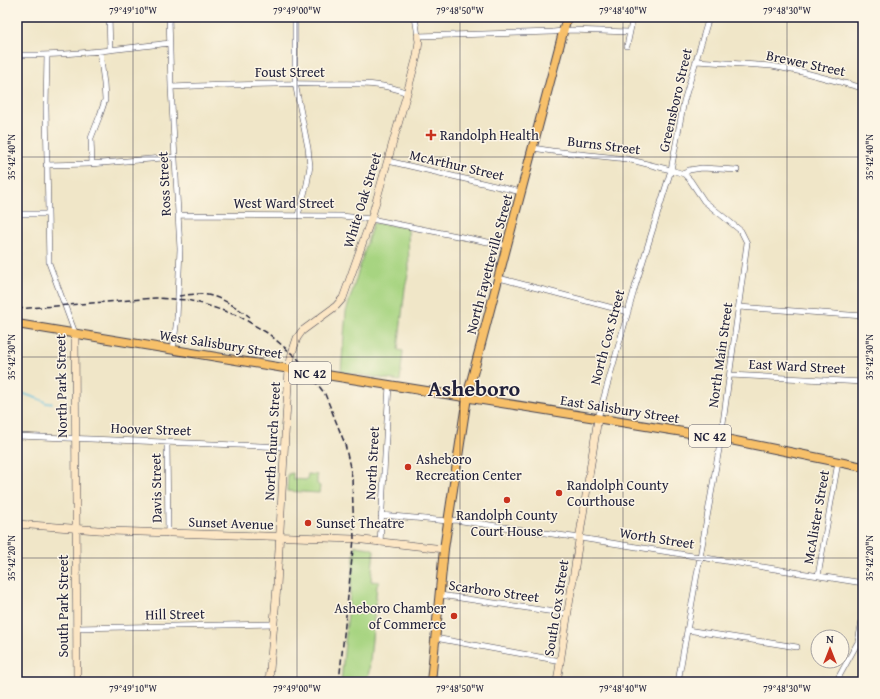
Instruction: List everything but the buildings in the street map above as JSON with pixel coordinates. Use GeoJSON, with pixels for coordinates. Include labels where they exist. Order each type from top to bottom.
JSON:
{"type":"FeatureCollection","features":[{"type":"Feature","properties":{"kind":"main road","name":"North Fayetteville Street"},"geometry":{"type":"LineString","coordinates":[[431,682],[444,549],[467,397],[508,246],[567,17]]}},
{"type":"Feature","properties":{"kind":"main road","name":"White Oak Street"},"geometry":{"type":"LineString","coordinates":[[289,369],[297,338],[302,330],[336,306],[343,298],[372,219],[417,56],[419,41],[418,36]]}},
{"type":"Feature","properties":{"kind":"main road","name":"West Salisbury Street"},"geometry":{"type":"LineString","coordinates":[[17,324],[467,397]]}},
{"type":"Feature","properties":{"kind":"main road","name":"North Park Street"},"geometry":{"type":"LineString","coordinates":[[75,333],[76,529]]}},
{"type":"Feature","properties":{"kind":"main road","name":"North Church Street"},"geometry":{"type":"LineString","coordinates":[[269,682],[280,538],[289,369]]}},
{"type":"Feature","properties":{"kind":"main road","name":"East Salisbury Street"},"geometry":{"type":"LineString","coordinates":[[467,397],[721,438],[863,467]]}},
{"type":"Feature","properties":{"kind":"main road","name":"North Cox Street"},"geometry":{"type":"LineString","coordinates":[[580,538],[598,418]]}},
{"type":"Feature","properties":{"kind":"main road","name":"Sunset Avenue"},"geometry":{"type":"LineString","coordinates":[[17,524],[168,534],[354,540],[444,549]]}},
{"type":"Feature","properties":{"kind":"main road","name":"South Park Street"},"geometry":{"type":"LineString","coordinates":[[76,529],[77,682]]}},
{"type":"Feature","properties":{"kind":"main road","name":"South Cox Street"},"geometry":{"type":"LineString","coordinates":[[558,682],[580,538]]}},
{"type":"Feature","properties":{"kind":"street"},"geometry":{"type":"LineString","coordinates":[[109,17],[110,50]]}},
{"type":"Feature","properties":{"kind":"street","name":"Ross Street"},"geometry":{"type":"LineString","coordinates":[[169,17],[180,263],[177,318],[173,350]]}},
{"type":"Feature","properties":{"kind":"street"},"geometry":{"type":"LineString","coordinates":[[295,17],[295,83],[308,148],[310,166],[307,184],[298,215]]}},
{"type":"Feature","properties":{"kind":"street","name":"White Oak Street"},"geometry":{"type":"LineString","coordinates":[[415,17],[418,36]]}},
{"type":"Feature","properties":{"kind":"street"},"geometry":{"type":"LineString","coordinates":[[627,46],[633,17]]}},
{"type":"Feature","properties":{"kind":"street","name":"Greensboro Street"},"geometry":{"type":"LineString","coordinates":[[684,174],[671,170],[676,151],[684,101],[709,17]]}},
{"type":"Feature","properties":{"kind":"street"},"geometry":{"type":"LineString","coordinates":[[418,36],[563,31],[629,32]]}},
{"type":"Feature","properties":{"kind":"street"},"geometry":{"type":"LineString","coordinates":[[17,55],[46,55],[100,51],[170,43]]}},
{"type":"Feature","properties":{"kind":"street"},"geometry":{"type":"LineString","coordinates":[[92,164],[91,138],[103,108],[105,96],[100,51]]}},
{"type":"Feature","properties":{"kind":"street","name":"North Park Street"},"geometry":{"type":"LineString","coordinates":[[46,55],[46,165],[49,267],[75,333]]}},
{"type":"Feature","properties":{"kind":"street","name":"Brewer Street"},"geometry":{"type":"LineString","coordinates":[[696,61],[772,66],[802,72],[863,88]]}},
{"type":"Feature","properties":{"kind":"street","name":"Foust Street"},"geometry":{"type":"LineString","coordinates":[[171,86],[295,83],[372,84],[407,93]]}},
{"type":"Feature","properties":{"kind":"street","name":"Burns Street"},"geometry":{"type":"LineString","coordinates":[[533,148],[627,159],[671,170]]}},
{"type":"Feature","properties":{"kind":"street"},"geometry":{"type":"LineString","coordinates":[[46,165],[92,164],[175,156]]}},
{"type":"Feature","properties":{"kind":"street","name":"McArthur Street"},"geometry":{"type":"LineString","coordinates":[[388,161],[522,192]]}},
{"type":"Feature","properties":{"kind":"street"},"geometry":{"type":"LineString","coordinates":[[684,174],[689,170],[702,168],[738,170]]}},
{"type":"Feature","properties":{"kind":"street","name":"North Cox Street"},"geometry":{"type":"LineString","coordinates":[[598,418],[671,170]]}},
{"type":"Feature","properties":{"kind":"street","name":"North Main Street"},"geometry":{"type":"LineString","coordinates":[[678,682],[721,438],[747,243],[745,237],[738,229],[704,201],[690,180],[684,174]]}},
{"type":"Feature","properties":{"kind":"street"},"geometry":{"type":"LineString","coordinates":[[17,214],[47,214]]}},
{"type":"Feature","properties":{"kind":"street","name":"West Ward Street"},"geometry":{"type":"LineString","coordinates":[[178,215],[298,215],[340,216],[372,219],[508,246]]}},
{"type":"Feature","properties":{"kind":"street"},"geometry":{"type":"LineString","coordinates":[[499,278],[628,312]]}},
{"type":"Feature","properties":{"kind":"street"},"geometry":{"type":"LineString","coordinates":[[739,307],[863,316]]}},
{"type":"Feature","properties":{"kind":"street","name":"East Ward Street"},"geometry":{"type":"LineString","coordinates":[[730,375],[863,382]]}},
{"type":"Feature","properties":{"kind":"street","name":"North Street"},"geometry":{"type":"LineString","coordinates":[[380,543],[389,385]]}},
{"type":"Feature","properties":{"kind":"street","name":"Hoover Street"},"geometry":{"type":"LineString","coordinates":[[17,436],[284,447]]}},
{"type":"Feature","properties":{"kind":"street","name":"Davis Street"},"geometry":{"type":"LineString","coordinates":[[167,442],[168,534]]}},
{"type":"Feature","properties":{"kind":"street","name":"McAlister Street"},"geometry":{"type":"LineString","coordinates":[[818,576],[838,462]]}},
{"type":"Feature","properties":{"kind":"street","name":"Worth Street"},"geometry":{"type":"LineString","coordinates":[[381,515],[448,521],[455,520],[580,538],[863,583]]}},
{"type":"Feature","properties":{"kind":"street","name":"Scarboro Street"},"geometry":{"type":"LineString","coordinates":[[440,596],[568,614]]}},
{"type":"Feature","properties":{"kind":"street"},"geometry":{"type":"LineString","coordinates":[[836,682],[858,642],[863,615]]}},
{"type":"Feature","properties":{"kind":"street","name":"Hill Street"},"geometry":{"type":"LineString","coordinates":[[76,628],[274,624]]}},
{"type":"Feature","properties":{"kind":"street"},"geometry":{"type":"LineString","coordinates":[[688,630],[797,647]]}},
{"type":"Feature","properties":{"kind":"street"},"geometry":{"type":"LineString","coordinates":[[436,638],[561,661]]}},
{"type":"Feature","properties":{"kind":"green space"},"geometry":{"type":"Polygon","coordinates":[[[373,223],[408,228],[409,270],[405,288],[398,350],[403,351],[400,381],[341,372],[346,312],[373,223]]]}},
{"type":"Feature","properties":{"kind":"green space"},"geometry":{"type":"Polygon","coordinates":[[[293,473],[293,479],[307,480],[308,474],[317,475],[317,484],[320,486],[319,493],[287,491],[288,474],[293,473]]]}},
{"type":"Feature","properties":{"kind":"green space"},"geometry":{"type":"Polygon","coordinates":[[[355,545],[374,550],[371,581],[380,582],[377,585],[369,672],[366,682],[341,682],[355,545]]]}},
{"type":"Feature","properties":{"kind":"waterway"},"geometry":{"type":"LineString","coordinates":[[17,390],[46,403],[52,403]]}},
{"type":"Feature","properties":{"kind":"railway"},"geometry":{"type":"LineString","coordinates":[[179,296],[198,294],[219,298],[250,317]]}},
{"type":"Feature","properties":{"kind":"railway"},"geometry":{"type":"LineString","coordinates":[[17,309],[156,298],[187,300],[239,316],[269,334],[298,359],[325,394],[345,444],[352,477],[354,539],[339,682]]}},
{"type":"Feature","properties":{"kind":"place","name":"Randolph Health"},"geometry":{"type":"Point","coordinates":[431,135]}},
{"type":"Feature","properties":{"kind":"place","name":"Asheboro Recreation Center"},"geometry":{"type":"Point","coordinates":[408,467]}},
{"type":"Feature","properties":{"kind":"place","name":"Randolph County Courthouse"},"geometry":{"type":"Point","coordinates":[559,493]}},
{"type":"Feature","properties":{"kind":"place","name":"Randolph County Court House"},"geometry":{"type":"Point","coordinates":[507,500]}},
{"type":"Feature","properties":{"kind":"place","name":"Sunset Theatre"},"geometry":{"type":"Point","coordinates":[308,523]}},
{"type":"Feature","properties":{"kind":"place","name":"Asheboro Chamber of Commerce"},"geometry":{"type":"Point","coordinates":[454,616]}},
{"type":"Feature","properties":{"kind":"district","name":"Asheboro"},"geometry":{"type":"Point","coordinates":[474,388]}}]}
